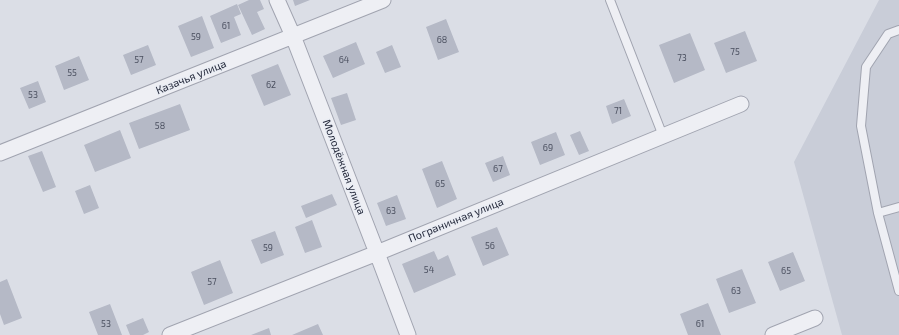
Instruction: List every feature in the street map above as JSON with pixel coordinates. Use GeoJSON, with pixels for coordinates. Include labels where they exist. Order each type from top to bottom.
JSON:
{"type":"FeatureCollection","features":[{"type":"Feature","properties":{"kind":"street","name":"Молодёжная улица"},"geometry":{"type":"LineString","coordinates":[[277,0],[293,36],[408,335]]}},
{"type":"Feature","properties":{"kind":"street","name":"Казачья улица"},"geometry":{"type":"LineString","coordinates":[[0,153],[383,0]]}},
{"type":"Feature","properties":{"kind":"street","name":"Пограничная улица"},"geometry":{"type":"LineString","coordinates":[[170,335],[377,253],[741,104]]}},
{"type":"Feature","properties":{"kind":"street"},"geometry":{"type":"LineString","coordinates":[[773,335],[815,318]]}},
{"type":"Feature","properties":{"kind":"lane"},"geometry":{"type":"LineString","coordinates":[[610,0],[664,136]]}},
{"type":"Feature","properties":{"kind":"lane"},"geometry":{"type":"LineString","coordinates":[[899,30],[888,34],[866,67],[861,126],[878,213],[899,290]]}},
{"type":"Feature","properties":{"kind":"lane"},"geometry":{"type":"LineString","coordinates":[[878,213],[899,207]]}},
{"type":"Feature","properties":{"kind":"shaded area"},"geometry":{"type":"Polygon","coordinates":[[[879,0],[899,0],[899,335],[842,335],[794,162],[879,0]]]}},
{"type":"Feature","properties":{"kind":"building"},"geometry":{"type":"Polygon","coordinates":[[[249,0],[260,0],[264,9],[257,12],[265,29],[252,35],[238,5],[249,0]]]}},
{"type":"Feature","properties":{"kind":"building"},"geometry":{"type":"Polygon","coordinates":[[[293,0],[310,0],[295,6],[293,0]]]}},
{"type":"Feature","properties":{"kind":"building"},"geometry":{"type":"Polygon","coordinates":[[[237,4],[241,14],[234,17],[241,35],[221,43],[210,16],[237,4]]]}},
{"type":"Feature","properties":{"kind":"building"},"geometry":{"type":"Polygon","coordinates":[[[202,16],[214,48],[191,57],[178,26],[202,16]]]}},
{"type":"Feature","properties":{"kind":"building"},"geometry":{"type":"Polygon","coordinates":[[[446,19],[459,52],[438,60],[426,27],[446,19]]]}},
{"type":"Feature","properties":{"kind":"building"},"geometry":{"type":"Polygon","coordinates":[[[745,31],[757,61],[726,73],[714,43],[745,31]]]}},
{"type":"Feature","properties":{"kind":"building"},"geometry":{"type":"Polygon","coordinates":[[[690,33],[705,70],[674,83],[659,45],[690,33]]]}},
{"type":"Feature","properties":{"kind":"building"},"geometry":{"type":"Polygon","coordinates":[[[356,42],[365,64],[333,78],[323,56],[356,42]]]}},
{"type":"Feature","properties":{"kind":"building"},"geometry":{"type":"Polygon","coordinates":[[[148,45],[156,65],[131,75],[123,55],[148,45]]]}},
{"type":"Feature","properties":{"kind":"building"},"geometry":{"type":"Polygon","coordinates":[[[392,45],[401,67],[385,73],[376,52],[392,45]]]}},
{"type":"Feature","properties":{"kind":"building"},"geometry":{"type":"Polygon","coordinates":[[[79,56],[89,80],[64,90],[55,66],[79,56]]]}},
{"type":"Feature","properties":{"kind":"building"},"geometry":{"type":"Polygon","coordinates":[[[278,64],[291,95],[264,106],[251,75],[278,64]]]}},
{"type":"Feature","properties":{"kind":"building"},"geometry":{"type":"Polygon","coordinates":[[[38,81],[46,102],[29,109],[20,88],[38,81]]]}},
{"type":"Feature","properties":{"kind":"building"},"geometry":{"type":"Polygon","coordinates":[[[347,93],[356,120],[341,125],[331,98],[347,93]]]}},
{"type":"Feature","properties":{"kind":"building"},"geometry":{"type":"Polygon","coordinates":[[[624,99],[631,116],[612,124],[606,106],[624,99]]]}},
{"type":"Feature","properties":{"kind":"building"},"geometry":{"type":"Polygon","coordinates":[[[180,104],[190,130],[139,149],[129,123],[180,104]]]}},
{"type":"Feature","properties":{"kind":"building"},"geometry":{"type":"Polygon","coordinates":[[[120,130],[131,158],[95,172],[84,145],[120,130]]]}},
{"type":"Feature","properties":{"kind":"building"},"geometry":{"type":"Polygon","coordinates":[[[580,131],[589,151],[579,155],[570,135],[580,131]]]}},
{"type":"Feature","properties":{"kind":"building"},"geometry":{"type":"Polygon","coordinates":[[[556,132],[565,155],[540,165],[531,142],[556,132]]]}},
{"type":"Feature","properties":{"kind":"building"},"geometry":{"type":"Polygon","coordinates":[[[42,151],[56,187],[43,192],[28,156],[42,151]]]}},
{"type":"Feature","properties":{"kind":"building"},"geometry":{"type":"Polygon","coordinates":[[[503,156],[510,175],[493,182],[485,163],[503,156]]]}},
{"type":"Feature","properties":{"kind":"building"},"geometry":{"type":"Polygon","coordinates":[[[442,161],[457,199],[437,208],[422,169],[442,161]]]}},
{"type":"Feature","properties":{"kind":"building"},"geometry":{"type":"Polygon","coordinates":[[[90,185],[99,208],[84,214],[75,191],[90,185]]]}},
{"type":"Feature","properties":{"kind":"building"},"geometry":{"type":"Polygon","coordinates":[[[332,194],[337,205],[306,218],[301,206],[332,194]]]}},
{"type":"Feature","properties":{"kind":"building"},"geometry":{"type":"Polygon","coordinates":[[[397,195],[406,219],[386,226],[377,203],[397,195]]]}},
{"type":"Feature","properties":{"kind":"building"},"geometry":{"type":"Polygon","coordinates":[[[312,220],[322,247],[305,253],[295,227],[312,220]]]}},
{"type":"Feature","properties":{"kind":"building"},"geometry":{"type":"Polygon","coordinates":[[[497,227],[509,255],[483,266],[471,237],[497,227]]]}},
{"type":"Feature","properties":{"kind":"building"},"geometry":{"type":"Polygon","coordinates":[[[275,231],[284,255],[261,264],[251,240],[275,231]]]}},
{"type":"Feature","properties":{"kind":"building"},"geometry":{"type":"Polygon","coordinates":[[[434,251],[438,260],[448,255],[456,275],[414,293],[402,264],[434,251]]]}},
{"type":"Feature","properties":{"kind":"building"},"geometry":{"type":"Polygon","coordinates":[[[793,252],[805,281],[780,291],[768,262],[793,252]]]}},
{"type":"Feature","properties":{"kind":"building"},"geometry":{"type":"Polygon","coordinates":[[[220,260],[233,293],[204,305],[191,272],[220,260]]]}},
{"type":"Feature","properties":{"kind":"building"},"geometry":{"type":"Polygon","coordinates":[[[742,269],[756,303],[729,313],[716,279],[742,269]]]}},
{"type":"Feature","properties":{"kind":"building"},"geometry":{"type":"Polygon","coordinates":[[[7,279],[22,318],[4,325],[0,314],[0,282],[7,279]]]}},
{"type":"Feature","properties":{"kind":"building"},"geometry":{"type":"Polygon","coordinates":[[[708,303],[721,335],[688,335],[680,314],[708,303]]]}},
{"type":"Feature","properties":{"kind":"building"},"geometry":{"type":"Polygon","coordinates":[[[110,304],[122,335],[98,335],[89,312],[110,304]]]}},
{"type":"Feature","properties":{"kind":"building"},"geometry":{"type":"Polygon","coordinates":[[[143,318],[149,332],[143,335],[130,335],[126,325],[143,318]]]}},
{"type":"Feature","properties":{"kind":"building"},"geometry":{"type":"Polygon","coordinates":[[[318,324],[323,335],[292,335],[318,324]]]}},
{"type":"Feature","properties":{"kind":"building"},"geometry":{"type":"Polygon","coordinates":[[[269,328],[271,335],[251,335],[269,328]]]}}]}
